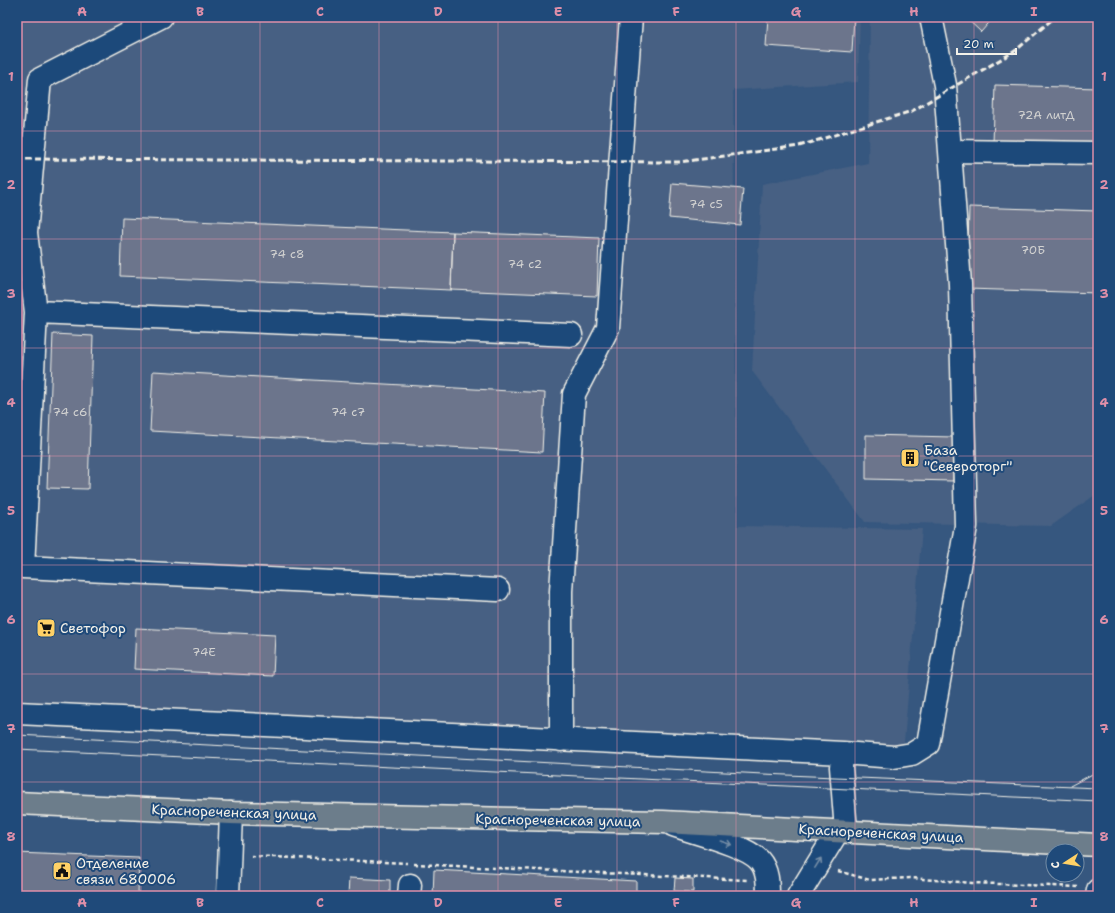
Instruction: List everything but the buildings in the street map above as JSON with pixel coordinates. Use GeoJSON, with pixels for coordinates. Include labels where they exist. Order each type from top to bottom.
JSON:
{"type":"FeatureCollection","features":[{"type":"Feature","properties":{"kind":"main road","name":"Краснореченская улица"},"geometry":{"type":"LineString","coordinates":[[17,803],[231,813],[663,822],[1098,844]]}},
{"type":"Feature","properties":{"kind":"street"},"geometry":{"type":"LineString","coordinates":[[161,17],[40,79],[26,233],[36,312],[23,567],[498,590]]}},
{"type":"Feature","properties":{"kind":"street"},"geometry":{"type":"LineString","coordinates":[[561,740],[561,591],[574,394],[608,328],[631,17]]}},
{"type":"Feature","properties":{"kind":"street"},"geometry":{"type":"LineString","coordinates":[[17,713],[843,753],[894,757],[912,754],[928,744],[966,526],[960,284],[945,85],[931,17]]}},
{"type":"Feature","properties":{"kind":"street"},"geometry":{"type":"LineString","coordinates":[[950,151],[1098,153]]}},
{"type":"Feature","properties":{"kind":"street"},"geometry":{"type":"LineString","coordinates":[[36,312],[571,334]]}},
{"type":"Feature","properties":{"kind":"street"},"geometry":{"type":"LineString","coordinates":[[802,888],[842,831],[841,767],[843,753]]}},
{"type":"Feature","properties":{"kind":"street"},"geometry":{"type":"LineString","coordinates":[[228,896],[231,813]]}},
{"type":"Feature","properties":{"kind":"street"},"geometry":{"type":"LineString","coordinates":[[663,822],[748,851],[760,861],[768,888]]}},
{"type":"Feature","properties":{"kind":"path"},"geometry":{"type":"LineString","coordinates":[[230,855],[768,888]]}},
{"type":"Feature","properties":{"kind":"path"},"geometry":{"type":"LineString","coordinates":[[802,888],[825,871],[829,870],[870,880],[910,878],[1093,891]]}},
{"type":"Feature","properties":{"kind":"shaded area"},"geometry":{"type":"Polygon","coordinates":[[[17,17],[860,17],[858,82],[733,90],[737,526],[922,529],[903,754],[17,706],[17,17]]]}},
{"type":"Feature","properties":{"kind":"shaded area"},"geometry":{"type":"Polygon","coordinates":[[[870,17],[1098,17],[1098,493],[1051,526],[865,522],[752,371],[762,184],[868,163],[870,17]]]}},
{"type":"Feature","properties":{"kind":"tram line"},"geometry":{"type":"LineString","coordinates":[[17,735],[763,774],[1098,788]]}},
{"type":"Feature","properties":{"kind":"tram line"},"geometry":{"type":"LineString","coordinates":[[17,749],[1098,801]]}},
{"type":"Feature","properties":{"kind":"tram line"},"geometry":{"type":"LineString","coordinates":[[1070,786],[1098,771]]}},
{"type":"Feature","properties":{"kind":"railway"},"geometry":{"type":"LineString","coordinates":[[17,159],[680,162],[799,146],[912,111],[1015,51],[1055,17]]}},
{"type":"Feature","properties":{"kind":"place","name":"База \"Североторг\""},"geometry":{"type":"Point","coordinates":[910,458]}},
{"type":"Feature","properties":{"kind":"place","name":"Светофор"},"geometry":{"type":"Point","coordinates":[46,628]}},
{"type":"Feature","properties":{"kind":"place","name":"Отделение связи 680006"},"geometry":{"type":"Point","coordinates":[62,871]}}]}
